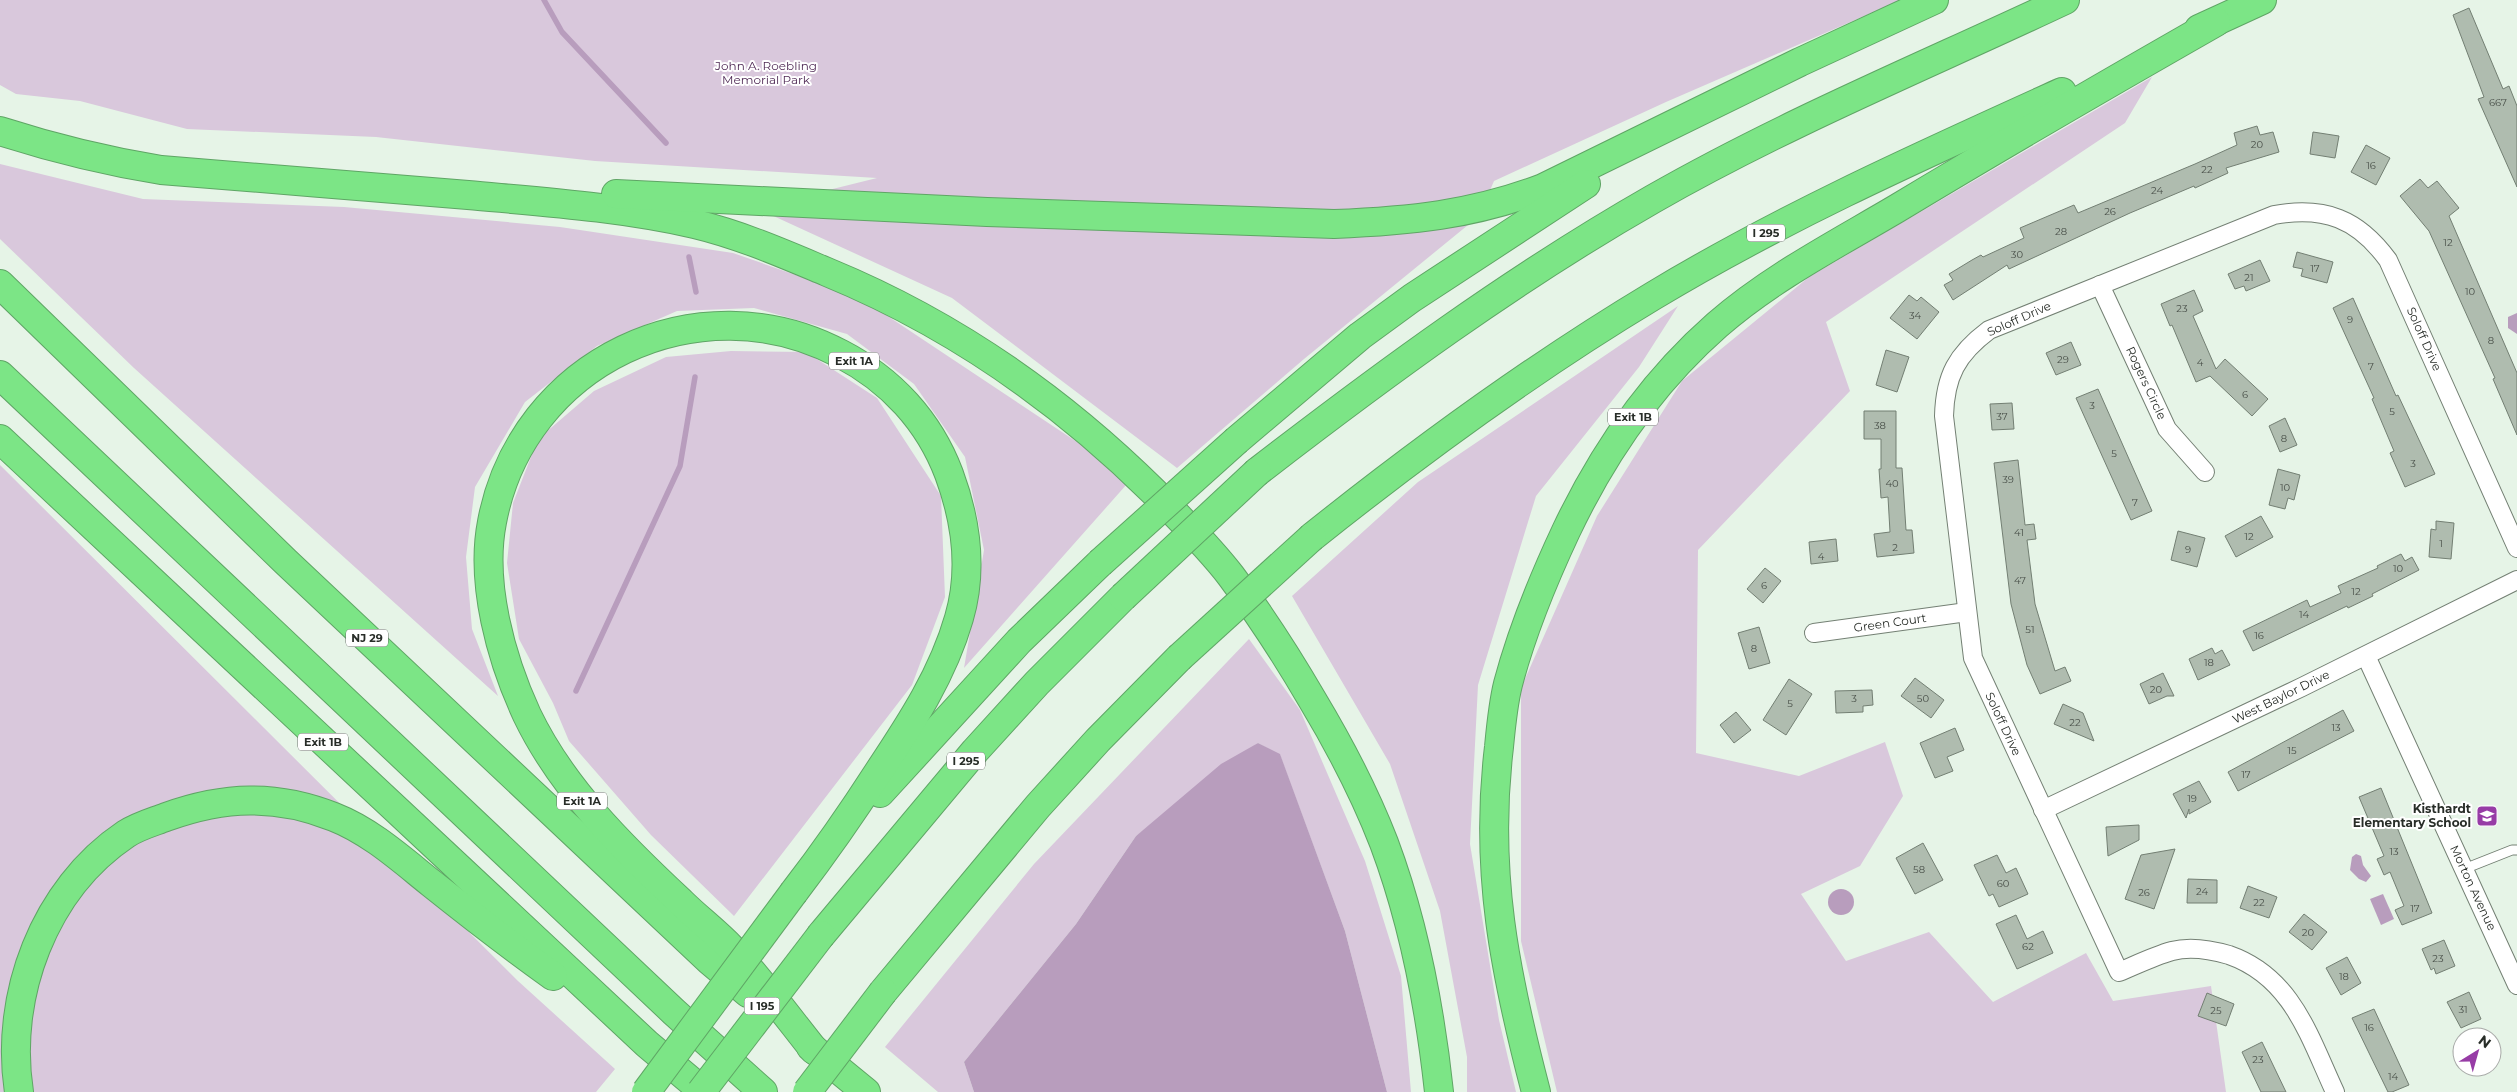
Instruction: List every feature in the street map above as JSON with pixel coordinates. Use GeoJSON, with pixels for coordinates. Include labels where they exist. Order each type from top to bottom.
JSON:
{"type":"FeatureCollection","features":[{"type":"Feature","properties":{"kind":"highway"},"geometry":{"type":"LineString","coordinates":[[411,190],[514,194],[622,194],[997,213],[1334,224],[1383,222],[1443,215],[1502,204],[1572,175],[1808,58],[1934,0]]}},
{"type":"Feature","properties":{"kind":"highway","name":"I 295"},"geometry":{"type":"LineString","coordinates":[[702,1092],[821,935],[981,744],[1037,682],[1122,596],[1257,472],[1456,322],[1533,271],[1652,200],[1733,155],[1832,106],[2065,0]]}},
{"type":"Feature","properties":{"kind":"highway","name":"I 295"},"geometry":{"type":"LineString","coordinates":[[806,1092],[883,992],[1038,806],[1098,740],[1179,658],[1312,538],[1432,444],[1508,389],[1578,342],[1732,251],[1847,192],[2262,0]]}},
{"type":"Feature","properties":{"kind":"highway","name":"Exit 1B"},"geometry":{"type":"LineString","coordinates":[[1536,1092],[1513,1004],[1501,939],[1494,864],[1496,766],[1508,685],[1527,623],[1551,562],[1579,503],[1610,448],[1646,399],[1680,361],[1716,326],[1756,294],[1798,266],[2014,138],[2216,22]]}},
{"type":"Feature","properties":{"kind":"highway"},"geometry":{"type":"LineString","coordinates":[[646,1092],[831,845],[954,714],[1019,641],[1100,563],[1302,383],[1412,298],[1695,114]]}},
{"type":"Feature","properties":{"kind":"highway"},"geometry":{"type":"LineString","coordinates":[[0,131],[46,146],[119,163],[161,170],[411,190],[635,212],[698,225],[741,237],[859,285],[919,315],[977,349],[1033,386],[1073,417],[1157,496],[1229,573],[1288,658],[1326,723],[1353,773],[1384,842],[1406,913],[1423,981],[1434,1051],[1438,1092]]}},
{"type":"Feature","properties":{"kind":"highway","name":"NJ 29"},"geometry":{"type":"LineString","coordinates":[[0,284],[285,561],[720,955]]}},
{"type":"Feature","properties":{"kind":"highway","name":"Exit 1A"},"geometry":{"type":"LineString","coordinates":[[831,845],[913,720],[935,680],[960,615],[966,577],[966,548],[962,514],[943,459],[927,430],[907,404],[880,378],[821,344],[784,332],[743,326],[713,326],[672,332],[638,342],[606,357],[579,377],[549,405],[528,432],[511,459],[499,491],[491,525],[488,556],[494,615],[512,676],[526,713],[545,748],[567,782],[605,826],[678,900],[720,955],[814,1050],[866,1092]]}},
{"type":"Feature","properties":{"kind":"highway"},"geometry":{"type":"LineString","coordinates":[[0,375],[674,1012],[763,1092]]}},
{"type":"Feature","properties":{"kind":"highway","name":"Exit 1B"},"geometry":{"type":"LineString","coordinates":[[0,439],[647,1044]]}},
{"type":"Feature","properties":{"kind":"highway"},"geometry":{"type":"LineString","coordinates":[[19,1092],[16,1038],[19,1005],[28,969],[55,909],[74,882],[100,855],[127,833],[191,808],[239,799],[302,806],[336,817],[369,836],[512,946],[647,1044],[702,1092]]}},
{"type":"Feature","properties":{"kind":"street","name":"Soloff Drive"},"geometry":{"type":"LineString","coordinates":[[2335,1092],[2292,1003],[2278,985],[2260,970],[2242,960],[2218,952],[2196,949],[2173,951],[2119,972],[1973,658],[1944,416],[1944,397],[1949,377],[1959,358],[1972,343],[1989,330],[2274,215],[2296,211],[2335,216],[2358,228],[2375,242],[2388,260],[2517,548]]}},
{"type":"Feature","properties":{"kind":"street","name":"Rogers Circle"},"geometry":{"type":"LineString","coordinates":[[2100,285],[2168,429],[2205,472]]}},
{"type":"Feature","properties":{"kind":"street","name":"West Baylor Drive"},"geometry":{"type":"LineString","coordinates":[[2043,810],[2366,656],[2517,580]]}},
{"type":"Feature","properties":{"kind":"street","name":"Green Court"},"geometry":{"type":"LineString","coordinates":[[1814,633],[1967,612]]}},
{"type":"Feature","properties":{"kind":"street","name":"Morton Avenue"},"geometry":{"type":"LineString","coordinates":[[2366,656],[2516,982]]}},
{"type":"Feature","properties":{"kind":"lane"},"geometry":{"type":"LineString","coordinates":[[2464,869],[2512,850],[2517,850]]}},
{"type":"Feature","properties":{"kind":"green space","name":"John A. Roebling Memorial Park"},"geometry":{"type":"Polygon","coordinates":[[[0,0],[1901,0],[1666,102],[1494,181],[1479,216],[1304,359],[1177,468],[952,298],[756,208],[877,178],[595,161],[376,137],[187,129],[80,101],[16,94],[0,85],[0,0]]]}},
{"type":"Feature","properties":{"kind":"green space"},"geometry":{"type":"Polygon","coordinates":[[[2152,77],[2125,123],[1826,322],[1850,391],[1698,550],[1696,753],[1799,776],[1885,742],[1903,796],[1860,866],[1801,894],[1846,961],[1929,932],[1993,1002],[2086,953],[2113,1001],[2211,986],[2226,1092],[1557,1092],[1521,941],[1521,688],[1597,516],[1682,381],[1809,277],[2152,77]]]}},
{"type":"Feature","properties":{"kind":"green space"},"geometry":{"type":"Polygon","coordinates":[[[0,164],[143,199],[344,207],[560,227],[733,253],[859,297],[1080,444],[1127,484],[964,668],[984,550],[965,457],[914,384],[847,334],[754,308],[677,311],[597,346],[525,402],[475,487],[466,557],[472,629],[498,696],[134,368],[0,239],[0,164]]]}},
{"type":"Feature","properties":{"kind":"green space"},"geometry":{"type":"Polygon","coordinates":[[[1678,306],[1639,367],[1536,496],[1478,685],[1470,844],[1499,1020],[1516,1092],[1467,1092],[1467,1057],[1440,911],[1390,764],[1292,596],[1418,482],[1678,306]]]}},
{"type":"Feature","properties":{"kind":"green space"},"geometry":{"type":"Polygon","coordinates":[[[731,351],[806,352],[877,398],[941,496],[945,597],[912,685],[734,916],[651,835],[569,741],[553,703],[519,639],[507,563],[513,503],[538,439],[594,391],[666,357],[731,351]]]}},
{"type":"Feature","properties":{"kind":"green space"},"geometry":{"type":"Polygon","coordinates":[[[0,465],[518,981],[615,1069],[596,1092],[0,1092],[0,465]]]}},
{"type":"Feature","properties":{"kind":"green space"},"geometry":{"type":"Polygon","coordinates":[[[1249,639],[1300,710],[1365,861],[1401,976],[1411,1092],[1387,1092],[1345,931],[1280,755],[1258,743],[1136,836],[1076,924],[964,1062],[974,1092],[938,1092],[885,1047],[1034,864],[1249,639]]]}},
{"type":"Feature","properties":{"kind":"shaded area"},"geometry":{"type":"Polygon","coordinates":[[[2517,313],[2517,334],[2508,328],[2508,317],[2517,313]]]}},
{"type":"Feature","properties":{"kind":"shaded area"},"geometry":{"type":"Polygon","coordinates":[[[1258,743],[1280,754],[1345,931],[1387,1092],[974,1092],[964,1062],[1076,924],[1136,836],[1221,764],[1258,743]]]}},
{"type":"Feature","properties":{"kind":"shaded area"},"geometry":{"type":"Polygon","coordinates":[[[2356,854],[2361,856],[2363,865],[2371,876],[2366,882],[2359,879],[2350,870],[2352,857],[2356,854]]]}},
{"type":"Feature","properties":{"kind":"shaded area"},"geometry":{"type":"Polygon","coordinates":[[[1841,889],[1850,893],[1854,902],[1850,911],[1841,915],[1832,911],[1828,902],[1832,893],[1841,889]]]}},
{"type":"Feature","properties":{"kind":"shaded area"},"geometry":{"type":"Polygon","coordinates":[[[2383,894],[2394,919],[2381,925],[2370,899],[2383,894]]]}},
{"type":"Feature","properties":{"kind":"building"},"geometry":{"type":"Polygon","coordinates":[[[2469,8],[2503,89],[2509,86],[2517,106],[2517,187],[2478,99],[2484,97],[2453,15],[2469,8]]]}},
{"type":"Feature","properties":{"kind":"building"},"geometry":{"type":"Polygon","coordinates":[[[2257,126],[2260,135],[2273,132],[2279,152],[2226,168],[2228,173],[2195,188],[2194,186],[2130,213],[2009,269],[2007,265],[1953,300],[1944,285],[1953,280],[1949,274],[1972,260],[1981,255],[1983,257],[2024,238],[2020,228],[2074,205],[2078,213],[2195,164],[2237,145],[2234,133],[2257,126]]]}},
{"type":"Feature","properties":{"kind":"building"},"geometry":{"type":"Polygon","coordinates":[[[2313,132],[2339,136],[2335,158],[2310,154],[2313,132]]]}},
{"type":"Feature","properties":{"kind":"building"},"geometry":{"type":"Polygon","coordinates":[[[2366,145],[2390,158],[2376,185],[2351,172],[2366,145]]]}},
{"type":"Feature","properties":{"kind":"building"},"geometry":{"type":"Polygon","coordinates":[[[2420,179],[2428,188],[2437,181],[2459,208],[2449,216],[2517,373],[2517,435],[2493,379],[2495,378],[2429,231],[2400,196],[2420,179]]]}},
{"type":"Feature","properties":{"kind":"building"},"geometry":{"type":"Polygon","coordinates":[[[2297,252],[2333,262],[2327,283],[2301,276],[2303,269],[2293,267],[2297,252]]]}},
{"type":"Feature","properties":{"kind":"building"},"geometry":{"type":"Polygon","coordinates":[[[2260,260],[2270,281],[2246,291],[2244,286],[2235,289],[2228,274],[2260,260]]]}},
{"type":"Feature","properties":{"kind":"building"},"geometry":{"type":"Polygon","coordinates":[[[2194,290],[2203,311],[2193,316],[2216,369],[2225,359],[2268,399],[2252,416],[2210,376],[2196,382],[2172,325],[2170,326],[2161,304],[2194,290]]]}},
{"type":"Feature","properties":{"kind":"building"},"geometry":{"type":"Polygon","coordinates":[[[1909,295],[1917,301],[1921,297],[1939,312],[1917,339],[1890,318],[1909,295]]]}},
{"type":"Feature","properties":{"kind":"building"},"geometry":{"type":"Polygon","coordinates":[[[2353,298],[2396,396],[2398,395],[2435,474],[2405,487],[2390,453],[2394,451],[2372,399],[2374,398],[2333,308],[2353,298]]]}},
{"type":"Feature","properties":{"kind":"building"},"geometry":{"type":"Polygon","coordinates":[[[2071,342],[2081,365],[2056,375],[2046,353],[2071,342]]]}},
{"type":"Feature","properties":{"kind":"building"},"geometry":{"type":"Polygon","coordinates":[[[1886,350],[1909,357],[1897,392],[1876,385],[1886,350]]]}},
{"type":"Feature","properties":{"kind":"building"},"geometry":{"type":"Polygon","coordinates":[[[2098,389],[2152,511],[2131,520],[2076,398],[2098,389]]]}},
{"type":"Feature","properties":{"kind":"building"},"geometry":{"type":"Polygon","coordinates":[[[2012,403],[2014,429],[1992,430],[1990,404],[2012,403]]]}},
{"type":"Feature","properties":{"kind":"building"},"geometry":{"type":"Polygon","coordinates":[[[1864,411],[1896,411],[1896,468],[1902,468],[1906,530],[1912,530],[1914,553],[1877,557],[1874,534],[1890,532],[1888,497],[1881,498],[1879,469],[1881,469],[1881,439],[1864,439],[1864,411]]]}},
{"type":"Feature","properties":{"kind":"building"},"geometry":{"type":"Polygon","coordinates":[[[2285,418],[2297,445],[2280,452],[2269,426],[2285,418]]]}},
{"type":"Feature","properties":{"kind":"building"},"geometry":{"type":"Polygon","coordinates":[[[2018,460],[2025,525],[2034,524],[2036,539],[2027,540],[2035,604],[2055,671],[2065,667],[2071,681],[2040,694],[2027,665],[2011,604],[1994,463],[2018,460]]]}},
{"type":"Feature","properties":{"kind":"building"},"geometry":{"type":"Polygon","coordinates":[[[2278,469],[2300,475],[2294,500],[2288,498],[2285,509],[2269,505],[2278,469]]]}},
{"type":"Feature","properties":{"kind":"building"},"geometry":{"type":"Polygon","coordinates":[[[2261,516],[2273,537],[2236,557],[2225,536],[2261,516]]]}},
{"type":"Feature","properties":{"kind":"building"},"geometry":{"type":"Polygon","coordinates":[[[2436,521],[2454,523],[2451,559],[2429,557],[2431,529],[2436,530],[2436,521]]]}},
{"type":"Feature","properties":{"kind":"building"},"geometry":{"type":"Polygon","coordinates":[[[2178,531],[2205,538],[2197,567],[2171,560],[2178,531]]]}},
{"type":"Feature","properties":{"kind":"building"},"geometry":{"type":"Polygon","coordinates":[[[1836,539],[1838,561],[1811,564],[1809,542],[1836,539]]]}},
{"type":"Feature","properties":{"kind":"building"},"geometry":{"type":"Polygon","coordinates":[[[2401,554],[2405,561],[2412,557],[2419,570],[2372,594],[2373,596],[2348,608],[2347,606],[2253,651],[2243,631],[2307,600],[2310,607],[2341,593],[2338,586],[2378,568],[2377,566],[2401,554]]]}},
{"type":"Feature","properties":{"kind":"building"},"geometry":{"type":"Polygon","coordinates":[[[1765,568],[1781,581],[1763,603],[1747,589],[1765,568]]]}},
{"type":"Feature","properties":{"kind":"building"},"geometry":{"type":"Polygon","coordinates":[[[1759,627],[1770,663],[1749,669],[1738,633],[1759,627]]]}},
{"type":"Feature","properties":{"kind":"building"},"geometry":{"type":"Polygon","coordinates":[[[2212,648],[2215,654],[2222,650],[2230,665],[2198,680],[2189,659],[2212,648]]]}},
{"type":"Feature","properties":{"kind":"building"},"geometry":{"type":"Polygon","coordinates":[[[2163,673],[2174,696],[2167,696],[2149,704],[2140,684],[2163,673]]]}},
{"type":"Feature","properties":{"kind":"building"},"geometry":{"type":"Polygon","coordinates":[[[1915,678],[1944,700],[1931,718],[1901,696],[1915,678]]]}},
{"type":"Feature","properties":{"kind":"building"},"geometry":{"type":"Polygon","coordinates":[[[1789,679],[1812,694],[1786,735],[1763,720],[1789,679]]]}},
{"type":"Feature","properties":{"kind":"building"},"geometry":{"type":"Polygon","coordinates":[[[1872,690],[1873,705],[1863,706],[1863,712],[1836,713],[1835,691],[1872,690]]]}},
{"type":"Feature","properties":{"kind":"building"},"geometry":{"type":"Polygon","coordinates":[[[2063,704],[2083,713],[2094,741],[2054,724],[2063,704]]]}},
{"type":"Feature","properties":{"kind":"building"},"geometry":{"type":"Polygon","coordinates":[[[2343,710],[2354,731],[2238,791],[2228,772],[2343,710]]]}},
{"type":"Feature","properties":{"kind":"building"},"geometry":{"type":"Polygon","coordinates":[[[1736,712],[1751,730],[1734,743],[1720,725],[1736,712]]]}},
{"type":"Feature","properties":{"kind":"building"},"geometry":{"type":"Polygon","coordinates":[[[1955,728],[1964,750],[1947,757],[1953,771],[1935,778],[1920,743],[1955,728]]]}},
{"type":"Feature","properties":{"kind":"building"},"geometry":{"type":"Polygon","coordinates":[[[2199,781],[2211,802],[2189,814],[2189,809],[2186,818],[2173,794],[2199,781]]]}},
{"type":"Feature","properties":{"kind":"building"},"geometry":{"type":"Polygon","coordinates":[[[2381,788],[2432,913],[2402,925],[2395,910],[2404,906],[2390,872],[2384,875],[2377,859],[2384,856],[2359,797],[2381,788]]]}},
{"type":"Feature","properties":{"kind":"building"},"geometry":{"type":"Polygon","coordinates":[[[2139,825],[2139,840],[2108,856],[2106,827],[2139,825]]]}},
{"type":"Feature","properties":{"kind":"building"},"geometry":{"type":"Polygon","coordinates":[[[1923,843],[1943,880],[1915,894],[1896,858],[1923,843]]]}},
{"type":"Feature","properties":{"kind":"building"},"geometry":{"type":"Polygon","coordinates":[[[2175,849],[2154,909],[2125,899],[2141,855],[2175,849]]]}},
{"type":"Feature","properties":{"kind":"building"},"geometry":{"type":"Polygon","coordinates":[[[1997,855],[2006,873],[2016,868],[2028,894],[1999,907],[1993,894],[1989,896],[1974,865],[1997,855]]]}},
{"type":"Feature","properties":{"kind":"building"},"geometry":{"type":"Polygon","coordinates":[[[2188,879],[2217,880],[2217,903],[2187,903],[2188,879]]]}},
{"type":"Feature","properties":{"kind":"building"},"geometry":{"type":"Polygon","coordinates":[[[2248,886],[2277,897],[2269,918],[2240,908],[2248,886]]]}},
{"type":"Feature","properties":{"kind":"building"},"geometry":{"type":"Polygon","coordinates":[[[2304,914],[2327,932],[2312,950],[2289,932],[2304,914]]]}},
{"type":"Feature","properties":{"kind":"building"},"geometry":{"type":"Polygon","coordinates":[[[2016,915],[2027,939],[2043,931],[2053,953],[2017,969],[1996,924],[2016,915]]]}},
{"type":"Feature","properties":{"kind":"building"},"geometry":{"type":"Polygon","coordinates":[[[2444,940],[2455,966],[2436,974],[2434,968],[2431,970],[2422,949],[2444,940]]]}},
{"type":"Feature","properties":{"kind":"building"},"geometry":{"type":"Polygon","coordinates":[[[2347,957],[2361,983],[2341,995],[2326,968],[2347,957]]]}},
{"type":"Feature","properties":{"kind":"building"},"geometry":{"type":"Polygon","coordinates":[[[2469,992],[2481,1019],[2460,1027],[2447,1002],[2469,992]]]}},
{"type":"Feature","properties":{"kind":"building"},"geometry":{"type":"Polygon","coordinates":[[[2207,993],[2234,1004],[2226,1026],[2198,1016],[2207,993]]]}},
{"type":"Feature","properties":{"kind":"building"},"geometry":{"type":"Polygon","coordinates":[[[2374,1009],[2409,1085],[2392,1092],[2388,1092],[2352,1018],[2374,1009]]]}},
{"type":"Feature","properties":{"kind":"building"},"geometry":{"type":"Polygon","coordinates":[[[2262,1042],[2286,1092],[2261,1092],[2242,1052],[2262,1042]]]}},
{"type":"Feature","properties":{"kind":"waterway"},"geometry":{"type":"LineString","coordinates":[[544,0],[562,32],[666,143]]}},
{"type":"Feature","properties":{"kind":"waterway"},"geometry":{"type":"LineString","coordinates":[[689,257],[696,292]]}},
{"type":"Feature","properties":{"kind":"waterway"},"geometry":{"type":"LineString","coordinates":[[576,691],[680,466],[695,377]]}},
{"type":"Feature","properties":{"kind":"place","name":"Kisthardt Elementary School"},"geometry":{"type":"Point","coordinates":[2487,816]}}]}
